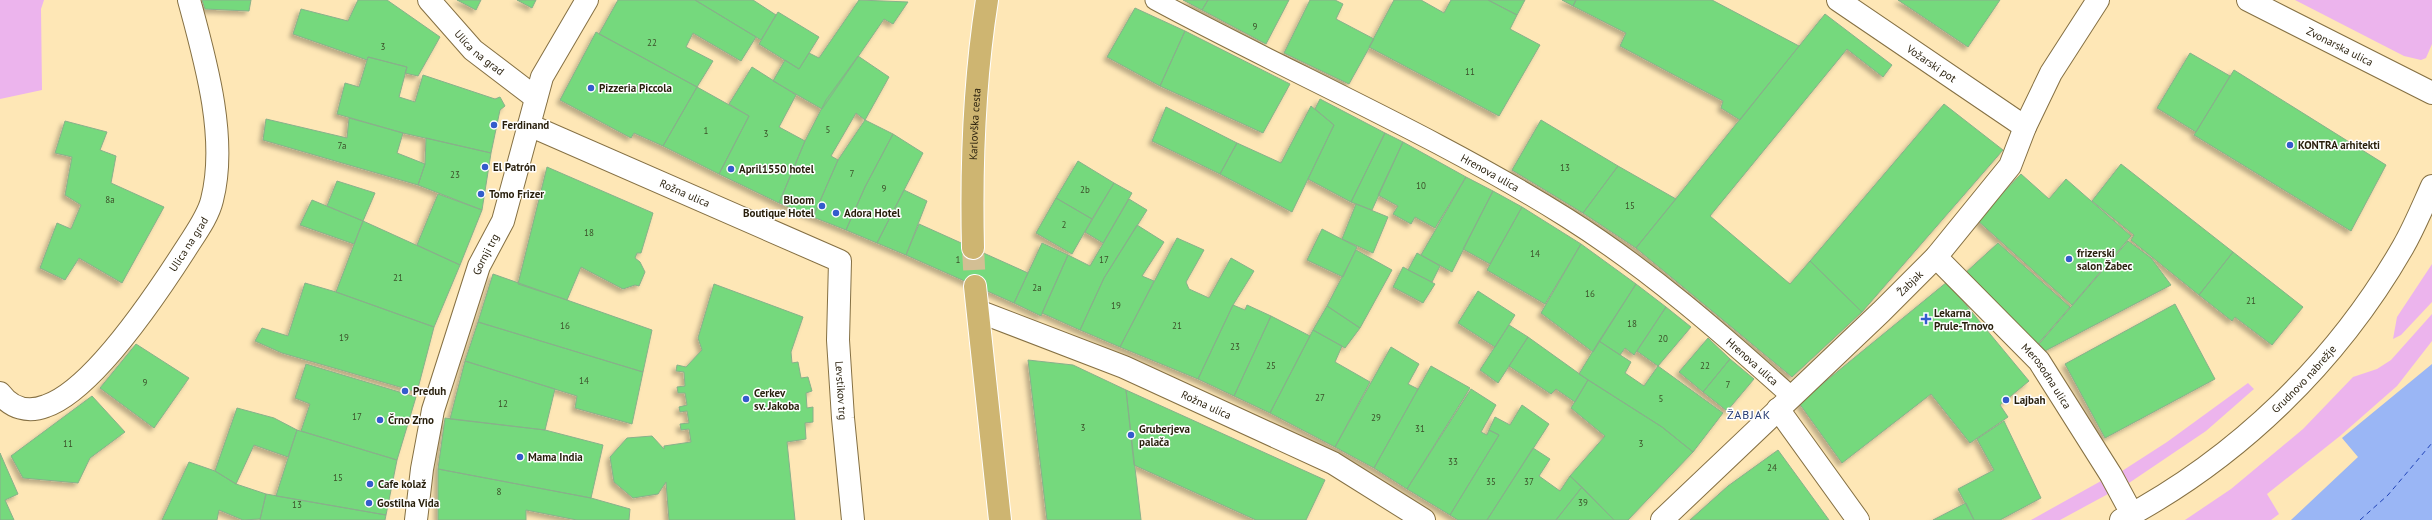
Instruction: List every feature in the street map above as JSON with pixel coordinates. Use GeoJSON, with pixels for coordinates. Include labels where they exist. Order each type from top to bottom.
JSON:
{"type":"FeatureCollection","features":[{"type":"Feature","properties":{"kind":"main road","name":"Karlovška cesta"},"geometry":{"type":"LineString","coordinates":[[973,248],[973,136],[980,42],[987,0]]}},
{"type":"Feature","properties":{"kind":"main road"},"geometry":{"type":"LineString","coordinates":[[975,286],[1000,520]]}},
{"type":"Feature","properties":{"kind":"street","name":"Ulica na grad"},"geometry":{"type":"LineString","coordinates":[[6,399],[28,409],[47,406],[82,381],[121,340],[157,294],[205,217],[212,201],[216,184],[215,124],[203,51],[189,0]]}},
{"type":"Feature","properties":{"kind":"street","name":"Ulica na grad"},"geometry":{"type":"LineString","coordinates":[[429,0],[473,50],[536,98]]}},
{"type":"Feature","properties":{"kind":"street","name":"Gornji trg"},"geometry":{"type":"LineString","coordinates":[[416,520],[422,469],[432,410],[479,266],[503,221],[542,77],[587,0]]}},
{"type":"Feature","properties":{"kind":"street","name":"Vožarski pot"},"geometry":{"type":"LineString","coordinates":[[1838,0],[2025,127]]}},
{"type":"Feature","properties":{"kind":"street","name":"Žabjak"},"geometry":{"type":"LineString","coordinates":[[1662,520],[1882,312],[1936,257],[2010,166],[2025,127],[2051,74],[2098,0]]}},
{"type":"Feature","properties":{"kind":"street","name":"Zvonarska ulica"},"geometry":{"type":"LineString","coordinates":[[2248,0],[2432,93]]}},
{"type":"Feature","properties":{"kind":"street","name":"Rožna ulica"},"geometry":{"type":"LineString","coordinates":[[529,125],[840,261]]}},
{"type":"Feature","properties":{"kind":"street","name":"Grudnovo nabrežje"},"geometry":{"type":"LineString","coordinates":[[2127,517],[2169,492],[2230,449],[2282,402],[2340,341],[2404,246],[2432,186]]}},
{"type":"Feature","properties":{"kind":"street","name":"Merosodna ulica"},"geometry":{"type":"LineString","coordinates":[[1936,257],[2039,361],[2111,475],[2127,517]]}},
{"type":"Feature","properties":{"kind":"street","name":"Levstikov trg"},"geometry":{"type":"LineString","coordinates":[[840,261],[838,340],[843,418],[853,520]]}},
{"type":"Feature","properties":{"kind":"street","name":"Rožna ulica"},"geometry":{"type":"LineString","coordinates":[[978,311],[1124,367],[1333,462],[1424,520]]}},
{"type":"Feature","properties":{"kind":"street","name":"Hrenova ulica"},"geometry":{"type":"LineString","coordinates":[[1785,403],[1858,520]]}},
{"type":"Feature","properties":{"kind":"lane","name":"Hrenova ulica"},"geometry":{"type":"LineString","coordinates":[[1155,0],[1344,94],[1490,172],[1568,218],[1649,276],[1745,354],[1785,403]]}},
{"type":"Feature","properties":{"kind":"shaded area"},"geometry":{"type":"Polygon","coordinates":[[[0,0],[44,0],[41,9],[42,90],[0,99],[0,0]]]}},
{"type":"Feature","properties":{"kind":"shaded area"},"geometry":{"type":"Polygon","coordinates":[[[2295,0],[2432,0],[2432,44],[2426,58],[2421,60],[2404,56],[2295,0]]]}},
{"type":"Feature","properties":{"kind":"shaded area"},"geometry":{"type":"Polygon","coordinates":[[[2432,264],[2432,302],[2401,335],[2393,339],[2397,317],[2432,264]]]}},
{"type":"Feature","properties":{"kind":"shaded area"},"geometry":{"type":"Polygon","coordinates":[[[2432,314],[2432,341],[2397,386],[2340,436],[2267,494],[2279,514],[2271,520],[2185,520],[2231,489],[2303,429],[2353,377],[2377,369],[2391,360],[2432,314]]]}},
{"type":"Feature","properties":{"kind":"shaded area"},"geometry":{"type":"Polygon","coordinates":[[[2248,383],[2254,389],[2206,431],[2129,483],[2122,471],[2167,442],[2248,383]]]}},
{"type":"Feature","properties":{"kind":"shaded area"},"geometry":{"type":"Polygon","coordinates":[[[2101,481],[2108,494],[2060,520],[2031,520],[2101,481]]]}},
{"type":"Feature","properties":{"kind":"water"},"geometry":{"type":"Polygon","coordinates":[[[2432,364],[2432,520],[2291,520],[2358,457],[2342,438],[2432,364]]]}},
{"type":"Feature","properties":{"kind":"building"},"geometry":{"type":"Polygon","coordinates":[[[202,0],[251,0],[249,11],[205,9],[202,0]]]}},
{"type":"Feature","properties":{"kind":"building"},"geometry":{"type":"Polygon","coordinates":[[[358,0],[387,0],[440,37],[418,76],[405,73],[407,67],[368,57],[367,60],[293,34],[301,9],[348,21],[358,0]]]}},
{"type":"Feature","properties":{"kind":"building"},"geometry":{"type":"Polygon","coordinates":[[[457,0],[481,0],[476,10],[457,0]]]}},
{"type":"Feature","properties":{"kind":"building"},"geometry":{"type":"Polygon","coordinates":[[[517,0],[536,0],[532,8],[517,0]]]}},
{"type":"Feature","properties":{"kind":"building"},"geometry":{"type":"Polygon","coordinates":[[[618,0],[695,0],[756,37],[741,61],[693,33],[686,47],[713,61],[697,87],[599,34],[618,0]]]}},
{"type":"Feature","properties":{"kind":"building"},"geometry":{"type":"Polygon","coordinates":[[[695,0],[753,0],[776,15],[761,40],[695,0]]]}},
{"type":"Feature","properties":{"kind":"building"},"geometry":{"type":"Polygon","coordinates":[[[859,0],[908,2],[893,24],[884,19],[822,109],[773,81],[785,60],[799,69],[809,53],[819,58],[859,0]]]}},
{"type":"Feature","properties":{"kind":"building"},"geometry":{"type":"Polygon","coordinates":[[[1183,0],[1208,0],[1202,10],[1183,0]]]}},
{"type":"Feature","properties":{"kind":"building"},"geometry":{"type":"Polygon","coordinates":[[[1208,0],[1289,0],[1266,44],[1202,10],[1208,0]]]}},
{"type":"Feature","properties":{"kind":"building"},"geometry":{"type":"Polygon","coordinates":[[[1310,0],[1335,0],[1343,4],[1336,19],[1374,39],[1349,84],[1284,53],[1310,0]]]}},
{"type":"Feature","properties":{"kind":"building"},"geometry":{"type":"Polygon","coordinates":[[[1394,0],[1421,0],[1444,13],[1451,0],[1488,0],[1517,15],[1510,29],[1540,45],[1499,116],[1369,47],[1394,0]]]}},
{"type":"Feature","properties":{"kind":"building"},"geometry":{"type":"Polygon","coordinates":[[[1488,0],[1525,0],[1517,15],[1488,0]]]}},
{"type":"Feature","properties":{"kind":"building"},"geometry":{"type":"Polygon","coordinates":[[[1562,0],[1576,0],[1573,6],[1562,0]]]}},
{"type":"Feature","properties":{"kind":"building"},"geometry":{"type":"Polygon","coordinates":[[[1576,0],[1712,0],[1799,46],[1740,120],[1721,108],[1723,101],[1620,46],[1626,33],[1573,6],[1576,0]]]}},
{"type":"Feature","properties":{"kind":"building"},"geometry":{"type":"Polygon","coordinates":[[[1898,0],[2000,0],[1968,47],[1898,0]]]}},
{"type":"Feature","properties":{"kind":"building"},"geometry":{"type":"Polygon","coordinates":[[[1135,8],[1185,31],[1160,86],[1107,57],[1135,8]]]}},
{"type":"Feature","properties":{"kind":"building"},"geometry":{"type":"Polygon","coordinates":[[[778,12],[819,37],[799,69],[759,44],[778,12]]]}},
{"type":"Feature","properties":{"kind":"building"},"geometry":{"type":"Polygon","coordinates":[[[1825,14],[1892,65],[1883,77],[1847,49],[1710,216],[1790,284],[1810,261],[1862,312],[1792,377],[1636,248],[1825,14]]]}},
{"type":"Feature","properties":{"kind":"building"},"geometry":{"type":"Polygon","coordinates":[[[1185,31],[1290,84],[1263,133],[1160,86],[1185,31]]]}},
{"type":"Feature","properties":{"kind":"building"},"geometry":{"type":"Polygon","coordinates":[[[596,32],[697,87],[663,146],[634,133],[631,138],[560,100],[596,32]]]}},
{"type":"Feature","properties":{"kind":"building"},"geometry":{"type":"Polygon","coordinates":[[[2190,53],[2230,76],[2196,132],[2157,108],[2190,53]]]}},
{"type":"Feature","properties":{"kind":"building"},"geometry":{"type":"Polygon","coordinates":[[[858,56],[889,77],[865,120],[856,113],[831,156],[838,160],[813,217],[779,203],[805,141],[826,100],[858,56]]]}},
{"type":"Feature","properties":{"kind":"building"},"geometry":{"type":"Polygon","coordinates":[[[368,57],[407,67],[399,97],[415,102],[423,75],[495,99],[500,97],[505,106],[500,110],[491,153],[403,133],[337,114],[345,83],[359,87],[368,57]]]}},
{"type":"Feature","properties":{"kind":"building"},"geometry":{"type":"Polygon","coordinates":[[[752,67],[796,95],[779,127],[805,141],[779,203],[719,174],[749,116],[729,104],[752,67]]]}},
{"type":"Feature","properties":{"kind":"building"},"geometry":{"type":"Polygon","coordinates":[[[2234,70],[2386,165],[2351,231],[2194,135],[2234,70]]]}},
{"type":"Feature","properties":{"kind":"building"},"geometry":{"type":"Polygon","coordinates":[[[697,87],[749,116],[719,174],[663,146],[697,87]]]}},
{"type":"Feature","properties":{"kind":"building"},"geometry":{"type":"Polygon","coordinates":[[[1320,99],[1385,133],[1351,202],[1308,179],[1334,125],[1315,109],[1320,99]]]}},
{"type":"Feature","properties":{"kind":"building"},"geometry":{"type":"Polygon","coordinates":[[[1944,104],[2003,150],[1862,312],[1810,261],[1944,104]]]}},
{"type":"Feature","properties":{"kind":"building"},"geometry":{"type":"Polygon","coordinates":[[[1311,106],[1334,125],[1292,212],[1220,174],[1237,143],[1281,163],[1311,106]]]}},
{"type":"Feature","properties":{"kind":"building"},"geometry":{"type":"Polygon","coordinates":[[[1166,107],[1237,143],[1220,174],[1152,141],[1166,107]]]}},
{"type":"Feature","properties":{"kind":"building"},"geometry":{"type":"Polygon","coordinates":[[[349,118],[403,133],[397,153],[425,164],[418,185],[263,140],[266,119],[347,138],[349,118]]]}},
{"type":"Feature","properties":{"kind":"building"},"geometry":{"type":"Polygon","coordinates":[[[865,120],[893,134],[865,187],[846,230],[813,217],[838,160],[865,120]]]}},
{"type":"Feature","properties":{"kind":"building"},"geometry":{"type":"Polygon","coordinates":[[[1541,120],[1618,166],[1583,213],[1512,170],[1541,120]]]}},
{"type":"Feature","properties":{"kind":"building"},"geometry":{"type":"Polygon","coordinates":[[[65,121],[107,132],[100,150],[116,156],[111,183],[164,207],[122,283],[79,258],[65,280],[40,268],[57,223],[71,229],[81,205],[65,195],[72,157],[55,153],[65,121]]]}},
{"type":"Feature","properties":{"kind":"building"},"geometry":{"type":"Polygon","coordinates":[[[1385,133],[1403,142],[1372,210],[1351,202],[1385,133]]]}},
{"type":"Feature","properties":{"kind":"building"},"geometry":{"type":"Polygon","coordinates":[[[893,134],[923,153],[877,243],[846,230],[865,187],[893,134]]]}},
{"type":"Feature","properties":{"kind":"building"},"geometry":{"type":"Polygon","coordinates":[[[426,138],[491,153],[482,210],[418,185],[425,164],[426,138]]]}},
{"type":"Feature","properties":{"kind":"building"},"geometry":{"type":"Polygon","coordinates":[[[1403,142],[1466,177],[1435,228],[1415,217],[1411,224],[1393,214],[1398,206],[1378,195],[1403,142]]]}},
{"type":"Feature","properties":{"kind":"building"},"geometry":{"type":"Polygon","coordinates":[[[1078,161],[1114,183],[1092,219],[1056,198],[1078,161]]]}},
{"type":"Feature","properties":{"kind":"building"},"geometry":{"type":"Polygon","coordinates":[[[2121,164],[2233,252],[2199,295],[2131,240],[2134,235],[2092,201],[2121,164]]]}},
{"type":"Feature","properties":{"kind":"building"},"geometry":{"type":"Polygon","coordinates":[[[1618,166],[1676,199],[1636,248],[1583,213],[1618,166]]]}},
{"type":"Feature","properties":{"kind":"building"},"geometry":{"type":"Polygon","coordinates":[[[547,167],[653,213],[641,253],[637,253],[635,258],[640,262],[645,272],[639,286],[635,285],[623,289],[581,267],[567,300],[518,284],[547,167]]]}},
{"type":"Feature","properties":{"kind":"building"},"geometry":{"type":"Polygon","coordinates":[[[2021,174],[2049,199],[2066,179],[2131,236],[2072,305],[1977,220],[2021,174]]]}},
{"type":"Feature","properties":{"kind":"building"},"geometry":{"type":"Polygon","coordinates":[[[1466,177],[1493,191],[1452,272],[1421,255],[1466,177]]]}},
{"type":"Feature","properties":{"kind":"building"},"geometry":{"type":"Polygon","coordinates":[[[337,181],[375,193],[363,221],[327,206],[337,181]]]}},
{"type":"Feature","properties":{"kind":"building"},"geometry":{"type":"Polygon","coordinates":[[[1114,183],[1132,193],[1103,243],[1085,232],[1114,183]]]}},
{"type":"Feature","properties":{"kind":"building"},"geometry":{"type":"Polygon","coordinates":[[[904,190],[927,201],[906,255],[877,243],[904,190]]]}},
{"type":"Feature","properties":{"kind":"building"},"geometry":{"type":"Polygon","coordinates":[[[1493,191],[1522,207],[1490,264],[1463,249],[1493,191]]]}},
{"type":"Feature","properties":{"kind":"building"},"geometry":{"type":"Polygon","coordinates":[[[438,194],[482,210],[460,265],[417,245],[438,194]]]}},
{"type":"Feature","properties":{"kind":"building"},"geometry":{"type":"Polygon","coordinates":[[[1056,198],[1092,219],[1072,254],[1036,233],[1056,198]]]}},
{"type":"Feature","properties":{"kind":"building"},"geometry":{"type":"Polygon","coordinates":[[[1129,199],[1147,210],[1104,278],[1080,330],[1042,313],[1068,255],[1090,266],[1129,199]]]}},
{"type":"Feature","properties":{"kind":"building"},"geometry":{"type":"Polygon","coordinates":[[[312,200],[363,221],[354,244],[300,225],[312,200]]]}},
{"type":"Feature","properties":{"kind":"building"},"geometry":{"type":"Polygon","coordinates":[[[1356,204],[1388,217],[1373,253],[1342,239],[1356,204]]]}},
{"type":"Feature","properties":{"kind":"building"},"geometry":{"type":"Polygon","coordinates":[[[1522,207],[1581,244],[1545,304],[1487,270],[1522,207]]]}},
{"type":"Feature","properties":{"kind":"building"},"geometry":{"type":"Polygon","coordinates":[[[363,221],[460,265],[434,327],[336,292],[363,221]]]}},
{"type":"Feature","properties":{"kind":"building"},"geometry":{"type":"Polygon","coordinates":[[[919,224],[1028,273],[1014,303],[906,255],[919,224]]]}},
{"type":"Feature","properties":{"kind":"building"},"geometry":{"type":"Polygon","coordinates":[[[1137,225],[1164,242],[1142,276],[1154,281],[1120,347],[1080,330],[1104,278],[1137,225]]]}},
{"type":"Feature","properties":{"kind":"building"},"geometry":{"type":"Polygon","coordinates":[[[1322,229],[1357,247],[1343,277],[1307,260],[1322,229]]]}},
{"type":"Feature","properties":{"kind":"building"},"geometry":{"type":"Polygon","coordinates":[[[1177,238],[1204,250],[1186,282],[1189,289],[1209,298],[1231,258],[1254,271],[1233,305],[1198,379],[1120,347],[1177,238]]]}},
{"type":"Feature","properties":{"kind":"building"},"geometry":{"type":"Polygon","coordinates":[[[2128,241],[2151,258],[2171,285],[2045,351],[2039,344],[2128,241]]]}},
{"type":"Feature","properties":{"kind":"building"},"geometry":{"type":"Polygon","coordinates":[[[1042,243],[1068,255],[1041,316],[1014,303],[1042,243]]]}},
{"type":"Feature","properties":{"kind":"building"},"geometry":{"type":"Polygon","coordinates":[[[1998,243],[2070,307],[2037,345],[1963,275],[1998,243]]]}},
{"type":"Feature","properties":{"kind":"building"},"geometry":{"type":"Polygon","coordinates":[[[1581,244],[1636,284],[1593,352],[1541,313],[1581,244]]]}},
{"type":"Feature","properties":{"kind":"building"},"geometry":{"type":"Polygon","coordinates":[[[1356,250],[1392,270],[1360,328],[1327,306],[1356,250]]]}},
{"type":"Feature","properties":{"kind":"building"},"geometry":{"type":"Polygon","coordinates":[[[2233,252],[2303,307],[2272,345],[2235,317],[2232,321],[2199,295],[2233,252]]]}},
{"type":"Feature","properties":{"kind":"building"},"geometry":{"type":"Polygon","coordinates":[[[1417,253],[1440,266],[1432,282],[1408,270],[1417,253]]]}},
{"type":"Feature","properties":{"kind":"building"},"geometry":{"type":"Polygon","coordinates":[[[1403,267],[1435,284],[1423,303],[1393,287],[1403,267]]]}},
{"type":"Feature","properties":{"kind":"building"},"geometry":{"type":"Polygon","coordinates":[[[493,274],[652,330],[643,372],[478,322],[493,274]]]}},
{"type":"Feature","properties":{"kind":"building"},"geometry":{"type":"Polygon","coordinates":[[[1947,282],[2029,381],[2000,405],[2008,417],[1970,443],[1931,394],[1842,463],[1799,403],[1947,282]]]}},
{"type":"Feature","properties":{"kind":"building"},"geometry":{"type":"Polygon","coordinates":[[[305,283],[336,292],[434,327],[417,392],[282,353],[255,341],[262,328],[288,336],[305,283]]]}},
{"type":"Feature","properties":{"kind":"building","name":"Cerkev sv. Jakoba"},"geometry":{"type":"Polygon","coordinates":[[[714,284],[803,317],[791,352],[792,363],[798,362],[801,378],[808,377],[812,391],[806,393],[807,408],[813,407],[813,422],[805,423],[806,439],[787,442],[795,520],[669,520],[666,482],[658,494],[633,498],[614,482],[610,457],[627,438],[652,436],[664,449],[664,446],[691,442],[689,429],[681,430],[680,424],[689,423],[687,411],[680,412],[679,407],[687,405],[685,393],[678,393],[677,387],[685,386],[684,372],[676,371],[677,365],[686,367],[702,350],[698,338],[714,284]]]}},
{"type":"Feature","properties":{"kind":"building"},"geometry":{"type":"Polygon","coordinates":[[[1636,284],[1666,307],[1634,355],[1625,348],[1620,355],[1599,341],[1636,284]]]}},
{"type":"Feature","properties":{"kind":"building"},"geometry":{"type":"Polygon","coordinates":[[[1478,291],[1515,315],[1495,347],[1458,323],[1478,291]]]}},
{"type":"Feature","properties":{"kind":"building"},"geometry":{"type":"Polygon","coordinates":[[[2175,304],[2215,379],[2105,438],[2065,364],[2175,304]]]}},
{"type":"Feature","properties":{"kind":"building"},"geometry":{"type":"Polygon","coordinates":[[[1233,305],[1245,310],[1247,305],[1271,316],[1234,396],[1198,379],[1233,305]]]}},
{"type":"Feature","properties":{"kind":"building"},"geometry":{"type":"Polygon","coordinates":[[[1327,306],[1360,328],[1345,348],[1313,330],[1327,306]]]}},
{"type":"Feature","properties":{"kind":"building"},"geometry":{"type":"Polygon","coordinates":[[[1666,307],[1691,327],[1658,366],[1637,351],[1666,307]]]}},
{"type":"Feature","properties":{"kind":"building"},"geometry":{"type":"Polygon","coordinates":[[[1271,316],[1310,336],[1270,413],[1234,396],[1271,316]]]}},
{"type":"Feature","properties":{"kind":"building"},"geometry":{"type":"Polygon","coordinates":[[[478,322],[643,372],[632,424],[575,408],[577,396],[465,361],[478,322]]]}},
{"type":"Feature","properties":{"kind":"building"},"geometry":{"type":"Polygon","coordinates":[[[1509,325],[1528,337],[1498,383],[1480,370],[1509,325]]]}},
{"type":"Feature","properties":{"kind":"building"},"geometry":{"type":"Polygon","coordinates":[[[1313,330],[1342,346],[1335,362],[1370,382],[1335,447],[1270,413],[1313,330]]]}},
{"type":"Feature","properties":{"kind":"building"},"geometry":{"type":"Polygon","coordinates":[[[1528,337],[1588,380],[1575,402],[1556,389],[1551,394],[1509,366],[1528,337]]]}},
{"type":"Feature","properties":{"kind":"building"},"geometry":{"type":"Polygon","coordinates":[[[1708,338],[1730,359],[1703,392],[1679,372],[1708,338]]]}},
{"type":"Feature","properties":{"kind":"building"},"geometry":{"type":"Polygon","coordinates":[[[1599,341],[1631,362],[1625,373],[1644,386],[1658,366],[1723,413],[1693,452],[1662,427],[1579,374],[1599,341]]]}},
{"type":"Feature","properties":{"kind":"building"},"geometry":{"type":"Polygon","coordinates":[[[136,344],[189,378],[154,428],[100,388],[136,344]]]}},
{"type":"Feature","properties":{"kind":"building"},"geometry":{"type":"Polygon","coordinates":[[[1391,347],[1419,364],[1408,384],[1418,389],[1374,468],[1335,447],[1391,347]]]}},
{"type":"Feature","properties":{"kind":"building"},"geometry":{"type":"Polygon","coordinates":[[[1730,359],[1754,379],[1727,411],[1703,392],[1730,359]]]}},
{"type":"Feature","properties":{"kind":"building"},"geometry":{"type":"Polygon","coordinates":[[[1028,360],[1073,365],[1126,390],[1141,520],[1047,520],[1028,360]]]}},
{"type":"Feature","properties":{"kind":"building"},"geometry":{"type":"Polygon","coordinates":[[[465,361],[555,389],[545,430],[450,419],[465,361]]]}},
{"type":"Feature","properties":{"kind":"building"},"geometry":{"type":"Polygon","coordinates":[[[306,364],[416,397],[397,460],[301,431],[310,404],[295,398],[306,364]]]}},
{"type":"Feature","properties":{"kind":"building"},"geometry":{"type":"Polygon","coordinates":[[[1431,366],[1470,388],[1407,489],[1374,468],[1431,366]]]}},
{"type":"Feature","properties":{"kind":"building"},"geometry":{"type":"Polygon","coordinates":[[[1588,380],[1662,427],[1693,452],[1628,520],[1614,520],[1570,476],[1605,436],[1571,408],[1588,380]]]}},
{"type":"Feature","properties":{"kind":"building"},"geometry":{"type":"Polygon","coordinates":[[[1471,389],[1496,405],[1481,432],[1487,435],[1489,430],[1499,435],[1450,515],[1407,489],[1471,389]]]}},
{"type":"Feature","properties":{"kind":"building"},"geometry":{"type":"Polygon","coordinates":[[[1126,390],[1325,480],[1306,520],[1256,520],[1134,465],[1126,390]]]}},
{"type":"Feature","properties":{"kind":"building"},"geometry":{"type":"Polygon","coordinates":[[[92,396],[125,432],[90,458],[78,483],[23,478],[11,456],[92,396]]]}},
{"type":"Feature","properties":{"kind":"building"},"geometry":{"type":"Polygon","coordinates":[[[1522,405],[1549,424],[1487,520],[1458,520],[1450,515],[1499,435],[1489,430],[1495,417],[1510,425],[1522,405]]]}},
{"type":"Feature","properties":{"kind":"building"},"geometry":{"type":"Polygon","coordinates":[[[237,408],[274,418],[297,430],[288,457],[254,445],[236,484],[215,471],[237,408]]]}},
{"type":"Feature","properties":{"kind":"building","name":"Mama India"},"geometry":{"type":"Polygon","coordinates":[[[445,418],[545,430],[603,445],[591,498],[438,469],[445,418]]]}},
{"type":"Feature","properties":{"kind":"building"},"geometry":{"type":"Polygon","coordinates":[[[2004,421],[2041,498],[2000,520],[1974,520],[1958,489],[1994,470],[1977,439],[2004,421]]]}},
{"type":"Feature","properties":{"kind":"building"},"geometry":{"type":"Polygon","coordinates":[[[297,430],[397,460],[386,515],[276,496],[297,430]]]}},
{"type":"Feature","properties":{"kind":"building"},"geometry":{"type":"Polygon","coordinates":[[[1533,448],[1550,459],[1539,476],[1560,491],[1570,476],[1582,487],[1556,520],[1487,520],[1533,448]]]}},
{"type":"Feature","properties":{"kind":"building"},"geometry":{"type":"Polygon","coordinates":[[[1778,450],[1829,520],[1690,520],[1728,486],[1778,450]]]}},
{"type":"Feature","properties":{"kind":"building"},"geometry":{"type":"Polygon","coordinates":[[[0,453],[18,494],[5,500],[14,520],[0,520],[0,453]]]}},
{"type":"Feature","properties":{"kind":"building"},"geometry":{"type":"Polygon","coordinates":[[[189,462],[215,471],[236,484],[266,494],[260,519],[243,520],[219,510],[217,520],[162,520],[189,462]]]}},
{"type":"Feature","properties":{"kind":"building"},"geometry":{"type":"Polygon","coordinates":[[[438,469],[591,498],[630,509],[629,520],[577,520],[526,510],[526,520],[438,520],[438,469]]]}},
{"type":"Feature","properties":{"kind":"building"},"geometry":{"type":"Polygon","coordinates":[[[1582,487],[1614,520],[1556,520],[1582,487]]]}},
{"type":"Feature","properties":{"kind":"building"},"geometry":{"type":"Polygon","coordinates":[[[266,494],[386,515],[385,520],[260,520],[266,494]]]}},
{"type":"Feature","properties":{"kind":"building"},"geometry":{"type":"Polygon","coordinates":[[[1966,503],[1974,520],[1933,520],[1966,503]]]}},
{"type":"Feature","properties":{"kind":"ferry route"},"geometry":{"type":"LineString","coordinates":[[2360,520],[2388,495],[2432,443]]}},
{"type":"Feature","properties":{"kind":"tunnel"},"geometry":{"type":"LineString","coordinates":[[973,248],[975,286]]}},
{"type":"Feature","properties":{"kind":"place","name":"Pizzeria Piccola"},"geometry":{"type":"Point","coordinates":[591,88]}},
{"type":"Feature","properties":{"kind":"place","name":"Ferdinand"},"geometry":{"type":"Point","coordinates":[494,125]}},
{"type":"Feature","properties":{"kind":"place","name":"KONTRA arhitekti"},"geometry":{"type":"Point","coordinates":[2290,145]}},
{"type":"Feature","properties":{"kind":"place","name":"El Patrón"},"geometry":{"type":"Point","coordinates":[485,167]}},
{"type":"Feature","properties":{"kind":"place","name":"April1550 hotel"},"geometry":{"type":"Point","coordinates":[731,169]}},
{"type":"Feature","properties":{"kind":"place","name":"Tomo Frizer"},"geometry":{"type":"Point","coordinates":[481,194]}},
{"type":"Feature","properties":{"kind":"place","name":"Bloom Boutique Hotel"},"geometry":{"type":"Point","coordinates":[822,206]}},
{"type":"Feature","properties":{"kind":"place","name":"Adora Hotel"},"geometry":{"type":"Point","coordinates":[836,213]}},
{"type":"Feature","properties":{"kind":"place","name":"frizerski salon Žabec"},"geometry":{"type":"Point","coordinates":[2069,259]}},
{"type":"Feature","properties":{"kind":"place","name":"Lekarna Prule-Trnovo"},"geometry":{"type":"Point","coordinates":[1926,319]}},
{"type":"Feature","properties":{"kind":"place","name":"Preduh"},"geometry":{"type":"Point","coordinates":[405,391]}},
{"type":"Feature","properties":{"kind":"place","name":"Cerkev sv. Jakoba"},"geometry":{"type":"Point","coordinates":[746,399]}},
{"type":"Feature","properties":{"kind":"place","name":"Lajbah"},"geometry":{"type":"Point","coordinates":[2006,400]}},
{"type":"Feature","properties":{"kind":"place","name":"Črno Zrno"},"geometry":{"type":"Point","coordinates":[380,420]}},
{"type":"Feature","properties":{"kind":"place","name":"Gruberjeva palača"},"geometry":{"type":"Point","coordinates":[1131,435]}},
{"type":"Feature","properties":{"kind":"place","name":"Mama India"},"geometry":{"type":"Point","coordinates":[520,457]}},
{"type":"Feature","properties":{"kind":"place","name":"Cafe kolaž"},"geometry":{"type":"Point","coordinates":[370,484]}},
{"type":"Feature","properties":{"kind":"place","name":"Gostilna Vida"},"geometry":{"type":"Point","coordinates":[369,503]}},
{"type":"Feature","properties":{"kind":"district","name":"ŽABJAK"},"geometry":{"type":"Point","coordinates":[1749,415]}}]}
